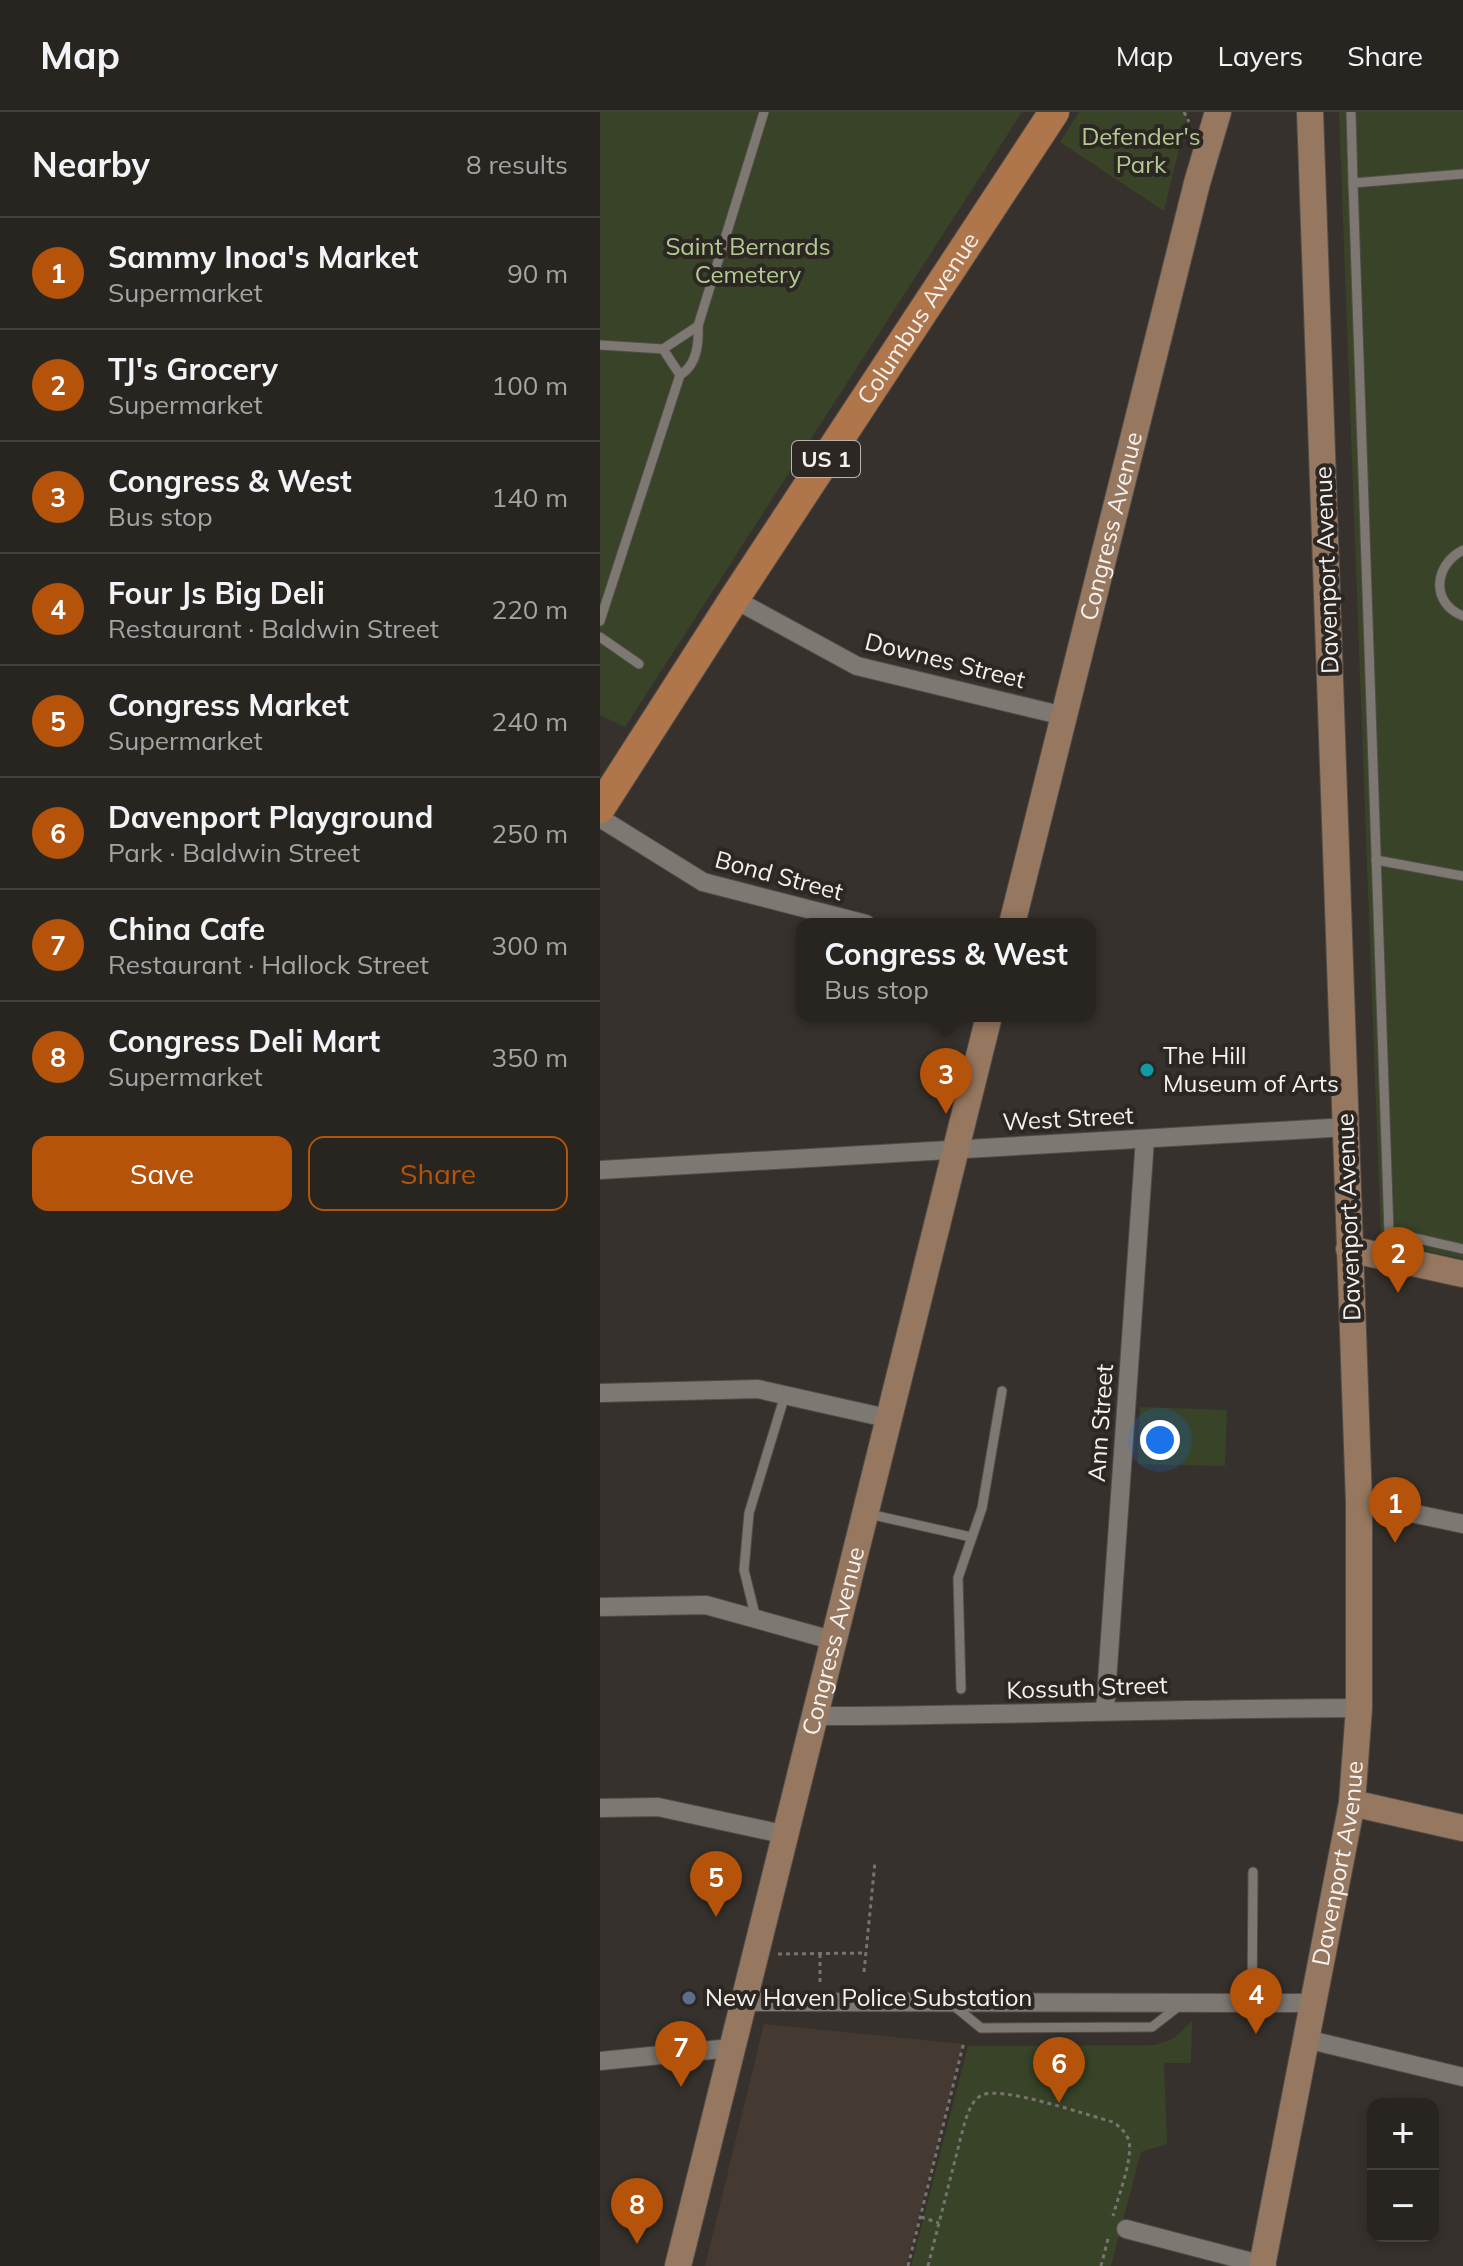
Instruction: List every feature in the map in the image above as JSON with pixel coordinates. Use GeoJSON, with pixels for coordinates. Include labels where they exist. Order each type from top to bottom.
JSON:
{"type":"FeatureCollection","features":[{"type":"Feature","properties":{"kind":"main road","name":"Columbus Avenue"},"geometry":{"type":"LineString","coordinates":[[600,808],[1054,112]]}},
{"type":"Feature","properties":{"kind":"main road","name":"Davenport Avenue"},"geometry":{"type":"LineString","coordinates":[[1264,2266],[1352,1803],[1359,1708],[1359,1502],[1310,112]]}},
{"type":"Feature","properties":{"kind":"main road","name":"Congress Avenue"},"geometry":{"type":"LineString","coordinates":[[1014,918],[1208,118]]}},
{"type":"Feature","properties":{"kind":"main road","name":"Congress Avenue"},"geometry":{"type":"LineString","coordinates":[[678,2266],[988,1022]]}},
{"type":"Feature","properties":{"kind":"main road"},"geometry":{"type":"LineString","coordinates":[[1349,1249],[1463,1274]]}},
{"type":"Feature","properties":{"kind":"main road"},"geometry":{"type":"LineString","coordinates":[[1352,1803],[1463,1828]]}},
{"type":"Feature","properties":{"kind":"street","name":"Downes Street"},"geometry":{"type":"LineString","coordinates":[[734,599],[857,666],[1064,716]]}},
{"type":"Feature","properties":{"kind":"street","name":"Bond Street"},"geometry":{"type":"LineString","coordinates":[[600,818],[703,882],[843,918]]}},
{"type":"Feature","properties":{"kind":"street","name":"West Street"},"geometry":{"type":"LineString","coordinates":[[600,1170],[1347,1127]]}},
{"type":"Feature","properties":{"kind":"street","name":"Ann Street"},"geometry":{"type":"LineString","coordinates":[[1105,1710],[1145,1139]]}},
{"type":"Feature","properties":{"kind":"street"},"geometry":{"type":"LineString","coordinates":[[600,1393],[758,1389],[891,1419]]}},
{"type":"Feature","properties":{"kind":"street"},"geometry":{"type":"LineString","coordinates":[[1359,1502],[1463,1524]]}},
{"type":"Feature","properties":{"kind":"street"},"geometry":{"type":"LineString","coordinates":[[600,1607],[706,1605],[835,1641]]}},
{"type":"Feature","properties":{"kind":"street","name":"Kossuth Street"},"geometry":{"type":"LineString","coordinates":[[816,1716],[1359,1708]]}},
{"type":"Feature","properties":{"kind":"street"},"geometry":{"type":"LineString","coordinates":[[600,1808],[658,1807],[787,1835]]}},
{"type":"Feature","properties":{"kind":"street"},"geometry":{"type":"LineString","coordinates":[[744,2002],[1313,2003]]}},
{"type":"Feature","properties":{"kind":"street"},"geometry":{"type":"LineString","coordinates":[[1306,2039],[1463,2077]]}},
{"type":"Feature","properties":{"kind":"street"},"geometry":{"type":"LineString","coordinates":[[600,2061],[731,2048]]}},
{"type":"Feature","properties":{"kind":"street"},"geometry":{"type":"LineString","coordinates":[[1126,2229],[1264,2266]]}},
{"type":"Feature","properties":{"kind":"lane"},"geometry":{"type":"LineString","coordinates":[[600,621],[680,375],[693,365],[699,339],[698,326],[764,112]]}},
{"type":"Feature","properties":{"kind":"lane"},"geometry":{"type":"LineString","coordinates":[[1351,112],[1389,1232],[1463,1249]]}},
{"type":"Feature","properties":{"kind":"lane"},"geometry":{"type":"LineString","coordinates":[[1353,183],[1463,174]]}},
{"type":"Feature","properties":{"kind":"lane"},"geometry":{"type":"LineString","coordinates":[[600,345],[663,349],[698,326]]}},
{"type":"Feature","properties":{"kind":"lane"},"geometry":{"type":"LineString","coordinates":[[663,349],[680,375]]}},
{"type":"Feature","properties":{"kind":"lane"},"geometry":{"type":"LineString","coordinates":[[1463,550],[1450,557],[1438,582],[1448,608],[1463,616]]}},
{"type":"Feature","properties":{"kind":"lane"},"geometry":{"type":"LineString","coordinates":[[600,637],[639,664]]}},
{"type":"Feature","properties":{"kind":"lane"},"geometry":{"type":"LineString","coordinates":[[1376,860],[1463,876]]}},
{"type":"Feature","properties":{"kind":"lane"},"geometry":{"type":"LineString","coordinates":[[961,1689],[958,1578],[982,1508],[1002,1391]]}},
{"type":"Feature","properties":{"kind":"lane"},"geometry":{"type":"LineString","coordinates":[[756,1619],[744,1570],[749,1513],[785,1395]]}},
{"type":"Feature","properties":{"kind":"lane"},"geometry":{"type":"LineString","coordinates":[[867,1514],[971,1537]]}},
{"type":"Feature","properties":{"kind":"lane"},"geometry":{"type":"LineString","coordinates":[[1252,2003],[1253,1872]]}},
{"type":"Feature","properties":{"kind":"path"},"geometry":{"type":"LineString","coordinates":[[1184,112],[1208,118]]}},
{"type":"Feature","properties":{"kind":"path"},"geometry":{"type":"LineString","coordinates":[[864,1972],[875,1862]]}},
{"type":"Feature","properties":{"kind":"path"},"geometry":{"type":"LineString","coordinates":[[778,1954],[866,1953]]}},
{"type":"Feature","properties":{"kind":"path"},"geometry":{"type":"LineString","coordinates":[[820,1954],[820,1986]]}},
{"type":"Feature","properties":{"kind":"path"},"geometry":{"type":"LineString","coordinates":[[908,2266],[964,2042]]}},
{"type":"Feature","properties":{"kind":"path"},"geometry":{"type":"LineString","coordinates":[[928,2266],[971,2104],[982,2095],[1001,2092],[1113,2122],[1129,2139],[1129,2153],[1101,2266]]}},
{"type":"Feature","properties":{"kind":"path"},"geometry":{"type":"LineString","coordinates":[[921,2217],[939,2223]]}},
{"type":"Feature","properties":{"kind":"shaded area"},"geometry":{"type":"Polygon","coordinates":[[[764,2024],[963,2044],[906,2266],[705,2266],[764,2024]]]}},
{"type":"Feature","properties":{"kind":"green space","name":"Saint Bernards Cemetery"},"geometry":{"type":"Polygon","coordinates":[[[600,112],[1022,112],[625,727],[600,715],[600,112]]]}},
{"type":"Feature","properties":{"kind":"green space","name":"Defender's Park"},"geometry":{"type":"Polygon","coordinates":[[[1079,112],[1188,112],[1164,211],[1060,142],[1079,112]]]}},
{"type":"Feature","properties":{"kind":"green space"},"geometry":{"type":"Polygon","coordinates":[[[1339,112],[1463,112],[1463,1259],[1381,1241],[1339,112]]]}},
{"type":"Feature","properties":{"kind":"green space"},"geometry":{"type":"Polygon","coordinates":[[[1140,1407],[1227,1410],[1225,1466],[1138,1464],[1140,1407]]]}},
{"type":"Feature","properties":{"kind":"green space"},"geometry":{"type":"Polygon","coordinates":[[[1192,2021],[1191,2063],[1164,2063],[1167,2144],[1141,2152],[1111,2266],[911,2266],[968,2046],[1156,2045],[1174,2038],[1192,2021]]]}},
{"type":"Feature","properties":{"kind":"place","name":"The Hill Museum of Arts"},"geometry":{"type":"Point","coordinates":[1147,1070]}},
{"type":"Feature","properties":{"kind":"place","name":"Congress & West"},"geometry":{"type":"Point","coordinates":[946,1114]}},
{"type":"Feature","properties":{"kind":"place","name":"TJ's Grocery"},"geometry":{"type":"Point","coordinates":[1398,1293]}},
{"type":"Feature","properties":{"kind":"place","name":"Sammy Inoa's Market"},"geometry":{"type":"Point","coordinates":[1395,1543]}},
{"type":"Feature","properties":{"kind":"place","name":"Congress Market"},"geometry":{"type":"Point","coordinates":[716,1917]}},
{"type":"Feature","properties":{"kind":"place","name":"New Haven Police Substation"},"geometry":{"type":"Point","coordinates":[689,1998]}},
{"type":"Feature","properties":{"kind":"place","name":"Four Js Big Deli"},"geometry":{"type":"Point","coordinates":[1256,2034]}},
{"type":"Feature","properties":{"kind":"place","name":"China Cafe"},"geometry":{"type":"Point","coordinates":[681,2087]}},
{"type":"Feature","properties":{"kind":"place","name":"Davenport Playground"},"geometry":{"type":"Point","coordinates":[1059,2103]}},
{"type":"Feature","properties":{"kind":"place","name":"Congress Deli Mart"},"geometry":{"type":"Point","coordinates":[637,2244]}}]}
